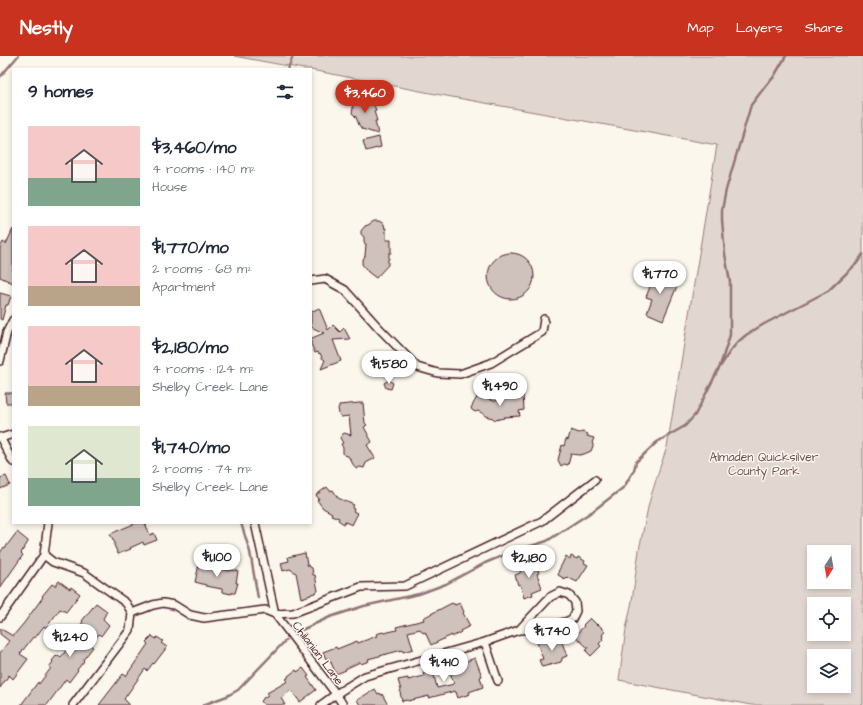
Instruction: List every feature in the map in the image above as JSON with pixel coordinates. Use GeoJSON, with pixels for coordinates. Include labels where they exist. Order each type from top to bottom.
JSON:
{"type":"FeatureCollection","features":[{"type":"Feature","properties":{"kind":"street"},"geometry":{"type":"LineString","coordinates":[[312,281],[325,279],[345,290],[417,367],[438,373],[460,374],[491,363],[542,332],[544,319]]}},
{"type":"Feature","properties":{"kind":"street"},"geometry":{"type":"LineString","coordinates":[[0,361],[7,332],[12,322]]}},
{"type":"Feature","properties":{"kind":"street"},"geometry":{"type":"LineString","coordinates":[[12,434],[0,438],[12,460]]}},
{"type":"Feature","properties":{"kind":"street"},"geometry":{"type":"LineString","coordinates":[[132,612],[163,603],[174,605],[190,615],[204,618],[265,610],[275,614],[293,613],[361,587],[405,586],[542,521],[595,480]]}},
{"type":"Feature","properties":{"kind":"street"},"geometry":{"type":"LineString","coordinates":[[0,617],[44,555],[48,524]]}},
{"type":"Feature","properties":{"kind":"street"},"geometry":{"type":"LineString","coordinates":[[255,524],[275,614]]}},
{"type":"Feature","properties":{"kind":"street"},"geometry":{"type":"LineString","coordinates":[[44,555],[53,562],[84,573],[126,603],[132,612],[130,630],[73,705]]}},
{"type":"Feature","properties":{"kind":"street"},"geometry":{"type":"LineString","coordinates":[[321,705],[365,676],[485,642],[519,630],[538,629],[565,622],[572,619],[576,611],[575,602],[569,595],[560,592],[550,597],[519,630]]}},
{"type":"Feature","properties":{"kind":"street","name":"Chilanian Lane"},"geometry":{"type":"LineString","coordinates":[[275,614],[343,705]]}},
{"type":"Feature","properties":{"kind":"street"},"geometry":{"type":"LineString","coordinates":[[485,642],[498,681]]}},
{"type":"Feature","properties":{"kind":"green space","name":"Almaden Quicksilver County Park"},"geometry":{"type":"Polygon","coordinates":[[[234,56],[863,56],[863,705],[751,705],[619,680],[639,550],[649,503],[667,447],[717,145],[441,95],[312,70],[312,68],[299,68],[234,56]]]}},
{"type":"Feature","properties":{"kind":"building"},"geometry":{"type":"Polygon","coordinates":[[[367,97],[367,99],[371,98],[372,102],[373,101],[376,111],[374,111],[377,121],[375,121],[378,134],[362,129],[356,117],[352,113],[353,108],[351,100],[367,97]]]}},
{"type":"Feature","properties":{"kind":"building"},"geometry":{"type":"Polygon","coordinates":[[[379,137],[381,147],[366,151],[363,141],[379,137]]]}},
{"type":"Feature","properties":{"kind":"building"},"geometry":{"type":"Polygon","coordinates":[[[374,221],[379,221],[384,224],[385,229],[386,228],[386,240],[391,240],[391,253],[389,253],[388,265],[376,278],[368,272],[362,264],[365,256],[366,244],[364,243],[364,237],[361,234],[361,231],[365,226],[374,221]]]}},
{"type":"Feature","properties":{"kind":"building"},"geometry":{"type":"Polygon","coordinates":[[[12,231],[12,283],[0,277],[0,248],[3,242],[6,244],[12,231]]]}},
{"type":"Feature","properties":{"kind":"building"},"geometry":{"type":"Polygon","coordinates":[[[511,253],[524,257],[530,263],[534,276],[530,289],[524,295],[511,299],[498,295],[492,289],[488,276],[492,263],[498,257],[511,253]]]}},
{"type":"Feature","properties":{"kind":"building"},"geometry":{"type":"Polygon","coordinates":[[[657,269],[670,274],[667,282],[677,286],[663,320],[647,313],[652,299],[646,297],[657,269]]]}},
{"type":"Feature","properties":{"kind":"building"},"geometry":{"type":"Polygon","coordinates":[[[0,293],[11,296],[8,305],[6,305],[2,320],[0,319],[0,293]]]}},
{"type":"Feature","properties":{"kind":"building"},"geometry":{"type":"Polygon","coordinates":[[[319,308],[328,330],[333,325],[340,332],[344,328],[350,339],[333,340],[341,361],[321,369],[325,360],[322,358],[320,353],[315,353],[312,346],[312,338],[324,333],[312,327],[312,312],[319,308]]]}},
{"type":"Feature","properties":{"kind":"building"},"geometry":{"type":"Polygon","coordinates":[[[389,380],[393,383],[391,389],[386,388],[384,383],[389,380]]]}},
{"type":"Feature","properties":{"kind":"building"},"geometry":{"type":"Polygon","coordinates":[[[5,393],[12,393],[12,403],[6,403],[5,393]]]}},
{"type":"Feature","properties":{"kind":"building"},"geometry":{"type":"Polygon","coordinates":[[[523,395],[524,410],[519,411],[520,416],[504,417],[495,420],[478,411],[475,412],[471,408],[477,397],[483,399],[484,397],[494,401],[503,400],[502,397],[523,395]]]}},
{"type":"Feature","properties":{"kind":"building"},"geometry":{"type":"Polygon","coordinates":[[[363,403],[365,423],[367,425],[364,427],[372,442],[367,445],[375,458],[366,463],[364,468],[360,467],[356,469],[348,456],[344,455],[341,444],[343,443],[340,438],[344,433],[351,435],[349,416],[341,417],[338,408],[339,405],[363,403]]]}},
{"type":"Feature","properties":{"kind":"building"},"geometry":{"type":"Polygon","coordinates":[[[571,430],[579,433],[583,432],[588,434],[587,436],[594,438],[592,443],[593,446],[591,451],[584,454],[571,454],[568,465],[564,464],[561,466],[558,460],[562,445],[564,446],[566,439],[568,440],[571,430]]]}},
{"type":"Feature","properties":{"kind":"building"},"geometry":{"type":"Polygon","coordinates":[[[6,476],[10,485],[0,489],[0,478],[6,476]]]}},
{"type":"Feature","properties":{"kind":"building"},"geometry":{"type":"Polygon","coordinates":[[[327,487],[330,491],[333,490],[338,498],[354,505],[352,508],[357,515],[352,525],[345,522],[344,524],[338,520],[339,518],[331,515],[332,513],[323,508],[317,500],[319,499],[316,495],[327,487]]]}},
{"type":"Feature","properties":{"kind":"building"},"geometry":{"type":"Polygon","coordinates":[[[134,524],[145,524],[150,535],[154,533],[157,540],[144,545],[143,542],[118,554],[114,545],[115,543],[110,534],[134,524]]]}},
{"type":"Feature","properties":{"kind":"building"},"geometry":{"type":"Polygon","coordinates":[[[17,532],[28,542],[21,553],[23,555],[0,588],[0,553],[17,532]]]}},
{"type":"Feature","properties":{"kind":"building"},"geometry":{"type":"Polygon","coordinates":[[[305,553],[307,565],[312,568],[313,575],[315,575],[318,591],[301,598],[296,573],[290,569],[283,571],[281,563],[289,561],[288,557],[305,553]]]}},
{"type":"Feature","properties":{"kind":"building"},"geometry":{"type":"Polygon","coordinates":[[[566,556],[570,559],[571,556],[577,559],[578,557],[585,561],[584,563],[588,565],[577,582],[567,577],[565,579],[558,575],[566,556]]]}},
{"type":"Feature","properties":{"kind":"building"},"geometry":{"type":"Polygon","coordinates":[[[200,560],[212,562],[211,567],[238,571],[236,583],[238,583],[235,593],[231,594],[222,592],[222,589],[195,582],[200,560]]]}},
{"type":"Feature","properties":{"kind":"building"},"geometry":{"type":"Polygon","coordinates":[[[534,560],[539,573],[537,574],[542,588],[532,592],[533,595],[524,598],[520,584],[518,585],[515,575],[520,573],[521,569],[525,568],[524,564],[534,560]]]}},
{"type":"Feature","properties":{"kind":"building"},"geometry":{"type":"Polygon","coordinates":[[[59,581],[70,589],[71,587],[80,594],[66,612],[60,609],[46,628],[44,626],[35,638],[33,637],[20,654],[28,659],[13,679],[9,675],[0,688],[0,653],[9,641],[0,634],[0,630],[1,629],[13,636],[52,584],[55,586],[59,581]]]}},
{"type":"Feature","properties":{"kind":"building"},"geometry":{"type":"Polygon","coordinates":[[[96,603],[107,611],[103,619],[109,625],[101,636],[99,634],[90,645],[93,647],[83,660],[84,661],[78,670],[69,682],[66,679],[47,705],[21,705],[38,682],[39,684],[51,668],[49,667],[56,656],[57,657],[58,655],[61,657],[71,644],[67,641],[96,603]]]}},
{"type":"Feature","properties":{"kind":"building"},"geometry":{"type":"Polygon","coordinates":[[[452,603],[455,605],[460,603],[464,612],[463,613],[470,626],[452,637],[452,635],[431,645],[425,632],[423,633],[420,629],[408,632],[413,649],[403,652],[402,650],[368,659],[369,661],[361,664],[360,662],[336,674],[329,658],[326,659],[323,652],[336,647],[337,649],[357,641],[358,643],[377,636],[376,634],[397,630],[396,627],[424,620],[423,618],[452,603]]]}},
{"type":"Feature","properties":{"kind":"building"},"geometry":{"type":"Polygon","coordinates":[[[590,618],[605,631],[602,635],[603,639],[599,644],[601,646],[591,656],[586,651],[588,648],[575,636],[590,618]]]}},
{"type":"Feature","properties":{"kind":"building"},"geometry":{"type":"Polygon","coordinates":[[[152,636],[163,641],[161,643],[167,647],[147,671],[145,669],[124,699],[130,705],[99,705],[123,674],[126,676],[148,644],[146,642],[152,636]]]}},
{"type":"Feature","properties":{"kind":"building"},"geometry":{"type":"Polygon","coordinates":[[[560,637],[567,656],[562,658],[561,662],[542,667],[539,660],[543,659],[537,642],[547,639],[548,641],[560,637]]]}},
{"type":"Feature","properties":{"kind":"building"},"geometry":{"type":"Polygon","coordinates":[[[475,658],[482,676],[480,677],[483,687],[458,698],[455,691],[429,698],[429,696],[402,701],[398,680],[408,678],[408,680],[424,676],[423,673],[433,671],[437,688],[454,684],[450,672],[452,669],[450,665],[475,658]]]}},
{"type":"Feature","properties":{"kind":"building"},"geometry":{"type":"Polygon","coordinates":[[[303,668],[316,690],[300,702],[291,690],[281,698],[285,705],[264,705],[261,701],[268,695],[267,693],[288,681],[286,679],[288,676],[296,670],[297,672],[303,668]]]}},
{"type":"Feature","properties":{"kind":"building"},"geometry":{"type":"Polygon","coordinates":[[[375,689],[378,694],[382,694],[388,705],[360,705],[357,700],[375,689]]]}},
{"type":"Feature","properties":{"kind":"waterway"},"geometry":{"type":"LineString","coordinates":[[0,77],[18,56]]}},
{"type":"Feature","properties":{"kind":"waterway"},"geometry":{"type":"LineString","coordinates":[[288,68],[293,56]]}},
{"type":"Feature","properties":{"kind":"waterway"},"geometry":{"type":"LineString","coordinates":[[720,366],[730,335],[730,282],[725,254],[722,220],[722,210],[726,190],[751,105],[773,78],[786,56]]}},
{"type":"Feature","properties":{"kind":"waterway"},"geometry":{"type":"LineString","coordinates":[[295,633],[330,617],[364,606],[419,594],[446,584],[485,563],[518,550],[547,541],[593,511],[624,487],[634,470],[636,462],[657,442],[685,426],[695,415],[718,370],[738,342],[746,335],[764,324],[828,291],[857,263],[863,254]]}},
{"type":"Feature","properties":{"kind":"waterway"},"geometry":{"type":"LineString","coordinates":[[241,524],[250,552],[258,598]]}},
{"type":"Feature","properties":{"kind":"waterway"},"geometry":{"type":"LineString","coordinates":[[203,705],[238,690],[286,640]]}}]}
